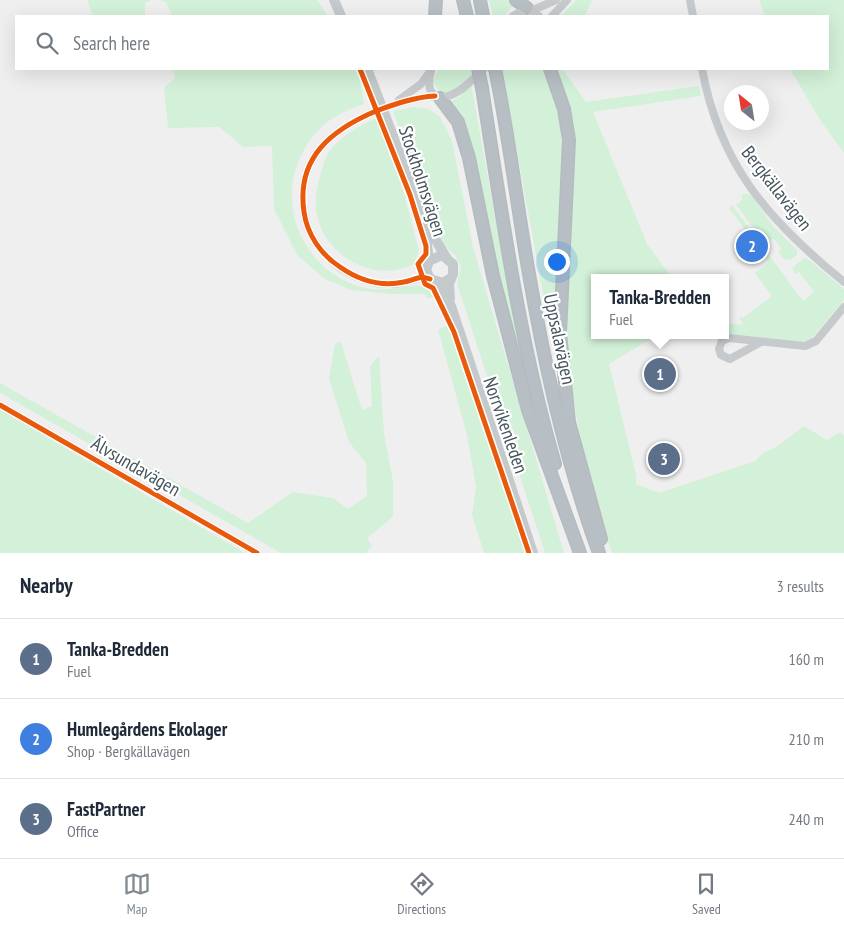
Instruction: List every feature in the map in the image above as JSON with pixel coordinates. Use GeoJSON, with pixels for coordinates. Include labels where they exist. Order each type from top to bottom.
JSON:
{"type":"FeatureCollection","features":[{"type":"Feature","properties":{"kind":"highway"},"geometry":{"type":"LineString","coordinates":[[436,0],[436,15]]}},
{"type":"Feature","properties":{"kind":"highway"},"geometry":{"type":"LineString","coordinates":[[463,0],[467,15]]}},
{"type":"Feature","properties":{"kind":"highway"},"geometry":{"type":"LineString","coordinates":[[480,0],[483,15]]}},
{"type":"Feature","properties":{"kind":"highway"},"geometry":{"type":"LineString","coordinates":[[516,0],[530,9]]}},
{"type":"Feature","properties":{"kind":"highway","name":"Uppsalavägen"},"geometry":{"type":"LineString","coordinates":[[478,70],[513,280],[538,409],[580,553]]}},
{"type":"Feature","properties":{"kind":"highway"},"geometry":{"type":"LineString","coordinates":[[550,70],[564,109],[569,140],[560,333],[569,422],[604,553]]}},
{"type":"Feature","properties":{"kind":"highway","name":"Uppsalavägen"},"geometry":{"type":"LineString","coordinates":[[495,72],[529,276],[556,408],[583,511],[599,553]]}},
{"type":"Feature","properties":{"kind":"highway"},"geometry":{"type":"LineString","coordinates":[[437,97],[458,122],[461,131],[469,158],[493,276],[528,410],[580,553]]}},
{"type":"Feature","properties":{"kind":"main road"},"geometry":{"type":"LineString","coordinates":[[334,0],[341,15]]}},
{"type":"Feature","properties":{"kind":"main road"},"geometry":{"type":"LineString","coordinates":[[342,0],[348,15]]}},
{"type":"Feature","properties":{"kind":"main road","name":"Stockholmsvägen"},"geometry":{"type":"LineString","coordinates":[[369,75],[424,221],[446,257]]}},
{"type":"Feature","properties":{"kind":"main road","name":"Stockholmsvägen"},"geometry":{"type":"LineString","coordinates":[[424,221],[428,263]]}},
{"type":"Feature","properties":{"kind":"main road"},"geometry":{"type":"LineString","coordinates":[[437,256],[446,257],[454,268],[451,278],[435,281],[428,275],[428,263],[437,256]]}},
{"type":"Feature","properties":{"kind":"main road","name":"Norrvikenleden"},"geometry":{"type":"LineString","coordinates":[[451,278],[449,284],[451,306],[533,553]]}},
{"type":"Feature","properties":{"kind":"main road","name":"Norrvikenleden"},"geometry":{"type":"LineString","coordinates":[[435,281],[451,306]]}},
{"type":"Feature","properties":{"kind":"street"},"geometry":{"type":"LineString","coordinates":[[515,15],[556,0]]}},
{"type":"Feature","properties":{"kind":"street"},"geometry":{"type":"LineString","coordinates":[[553,15],[567,0]]}},
{"type":"Feature","properties":{"kind":"street"},"geometry":{"type":"LineString","coordinates":[[690,0],[693,15]]}},
{"type":"Feature","properties":{"kind":"street"},"geometry":{"type":"LineString","coordinates":[[530,9],[538,15]]}},
{"type":"Feature","properties":{"kind":"street"},"geometry":{"type":"LineString","coordinates":[[432,70],[428,82],[437,97]]}},
{"type":"Feature","properties":{"kind":"street"},"geometry":{"type":"LineString","coordinates":[[432,70],[415,89],[391,105],[341,128],[324,143],[311,161],[304,181],[302,201],[305,221],[313,239],[325,255],[339,267],[367,282],[385,284],[404,282],[421,277],[435,281]]}},
{"type":"Feature","properties":{"kind":"street"},"geometry":{"type":"LineString","coordinates":[[391,105],[437,97],[450,97],[483,70]]}},
{"type":"Feature","properties":{"kind":"street","name":"Bergkällavägen"},"geometry":{"type":"LineString","coordinates":[[702,70],[714,121],[736,166],[786,232],[844,282]]}},
{"type":"Feature","properties":{"kind":"street"},"geometry":{"type":"LineString","coordinates":[[404,282],[428,263]]}},
{"type":"Feature","properties":{"kind":"street"},"geometry":{"type":"LineString","coordinates":[[729,338],[795,347],[811,344],[844,307]]}},
{"type":"Feature","properties":{"kind":"street"},"geometry":{"type":"LineString","coordinates":[[727,339],[722,341],[718,349],[721,355],[730,359],[761,342]]}},
{"type":"Feature","properties":{"kind":"street","name":"Älvsundavägen"},"geometry":{"type":"LineString","coordinates":[[0,405],[257,553]]}},
{"type":"Feature","properties":{"kind":"green space"},"geometry":{"type":"Polygon","coordinates":[[[87,0],[152,0],[145,3],[145,15],[93,15],[87,0]]]}},
{"type":"Feature","properties":{"kind":"green space"},"geometry":{"type":"Polygon","coordinates":[[[158,0],[317,0],[327,15],[172,15],[166,2],[158,0]]]}},
{"type":"Feature","properties":{"kind":"green space"},"geometry":{"type":"Polygon","coordinates":[[[489,0],[510,0],[517,6],[511,8],[505,15],[493,15],[489,0]]]}},
{"type":"Feature","properties":{"kind":"green space"},"geometry":{"type":"Polygon","coordinates":[[[576,0],[592,0],[585,15],[562,15],[576,0]]]}},
{"type":"Feature","properties":{"kind":"green space"},"geometry":{"type":"Polygon","coordinates":[[[759,0],[844,0],[844,153],[820,120],[791,70],[829,70],[829,15],[765,15],[759,0]]]}},
{"type":"Feature","properties":{"kind":"green space"},"geometry":{"type":"Polygon","coordinates":[[[172,70],[355,70],[360,80],[364,104],[344,112],[321,127],[303,152],[294,174],[292,196],[295,218],[302,238],[314,257],[330,272],[350,283],[378,290],[417,285],[430,290],[435,298],[427,298],[425,294],[390,294],[351,290],[325,279],[297,255],[274,209],[272,146],[243,147],[219,127],[168,128],[164,88],[175,78],[172,70]]]}},
{"type":"Feature","properties":{"kind":"green space"},"geometry":{"type":"Polygon","coordinates":[[[440,70],[476,70],[457,89],[446,94],[439,91],[433,82],[436,73],[440,70]]]}},
{"type":"Feature","properties":{"kind":"green space"},"geometry":{"type":"Polygon","coordinates":[[[502,70],[544,70],[558,113],[562,155],[557,278],[559,381],[502,70]]]}},
{"type":"Feature","properties":{"kind":"green space"},"geometry":{"type":"Polygon","coordinates":[[[554,70],[563,70],[586,102],[699,86],[701,96],[593,112],[647,244],[669,274],[591,274],[591,339],[650,339],[609,364],[636,475],[636,484],[659,493],[755,461],[763,453],[776,447],[804,426],[827,440],[840,432],[844,435],[844,553],[612,553],[587,468],[571,382],[568,353],[567,291],[573,163],[571,131],[565,100],[554,70]]]}},
{"type":"Feature","properties":{"kind":"green space"},"geometry":{"type":"Polygon","coordinates":[[[471,84],[526,387],[448,103],[460,96],[471,84]]]}},
{"type":"Feature","properties":{"kind":"green space"},"geometry":{"type":"Polygon","coordinates":[[[414,107],[429,109],[440,117],[452,141],[473,247],[564,553],[545,553],[457,284],[461,266],[455,255],[442,244],[393,111],[414,107]]]}},
{"type":"Feature","properties":{"kind":"green space"},"geometry":{"type":"Polygon","coordinates":[[[376,118],[403,190],[419,251],[414,264],[399,270],[383,271],[367,268],[352,262],[328,240],[320,226],[316,210],[319,180],[324,161],[330,151],[347,134],[376,118]]]}},
{"type":"Feature","properties":{"kind":"green space"},"geometry":{"type":"Polygon","coordinates":[[[741,195],[751,195],[773,226],[797,250],[797,255],[792,259],[785,260],[778,252],[782,249],[773,238],[768,242],[760,229],[756,231],[736,205],[743,199],[741,195]]]}},
{"type":"Feature","properties":{"kind":"green space"},"geometry":{"type":"Polygon","coordinates":[[[732,205],[803,301],[814,292],[799,272],[795,274],[792,268],[804,258],[808,259],[844,289],[844,300],[812,338],[802,342],[729,334],[729,323],[743,325],[739,318],[741,316],[743,318],[772,296],[755,273],[769,262],[729,208],[732,205]]]}},
{"type":"Feature","properties":{"kind":"green space"},"geometry":{"type":"Polygon","coordinates":[[[448,325],[525,553],[484,553],[472,515],[476,487],[467,435],[438,330],[448,325]]]}},
{"type":"Feature","properties":{"kind":"green space"},"geometry":{"type":"Polygon","coordinates":[[[341,342],[362,410],[372,406],[370,366],[379,356],[384,434],[393,481],[393,517],[367,538],[372,546],[366,553],[281,553],[0,393],[0,383],[248,523],[293,492],[333,498],[348,509],[367,496],[366,463],[349,442],[329,379],[335,343],[341,342]]]}},
{"type":"Feature","properties":{"kind":"green space"},"geometry":{"type":"Polygon","coordinates":[[[0,410],[245,553],[0,553],[0,410]]]}},
{"type":"Feature","properties":{"kind":"cycle path"},"geometry":{"type":"LineString","coordinates":[[360,70],[410,195],[426,246],[426,254],[418,264],[425,284],[433,288],[454,332],[529,553]]}},
{"type":"Feature","properties":{"kind":"cycle path"},"geometry":{"type":"LineString","coordinates":[[430,279],[420,278],[387,284],[371,282],[355,276],[340,267],[321,250],[312,236],[304,212],[303,193],[311,161],[331,137],[345,127],[376,111],[413,99],[435,96]]}},
{"type":"Feature","properties":{"kind":"cycle path"},"geometry":{"type":"LineString","coordinates":[[0,405],[257,553]]}},
{"type":"Feature","properties":{"kind":"place","name":"Humlegårdens Ekolager"},"geometry":{"type":"Point","coordinates":[752,246]}},
{"type":"Feature","properties":{"kind":"place","name":"Tanka-Bredden"},"geometry":{"type":"Point","coordinates":[660,374]}},
{"type":"Feature","properties":{"kind":"place","name":"FastPartner"},"geometry":{"type":"Point","coordinates":[664,459]}}]}
